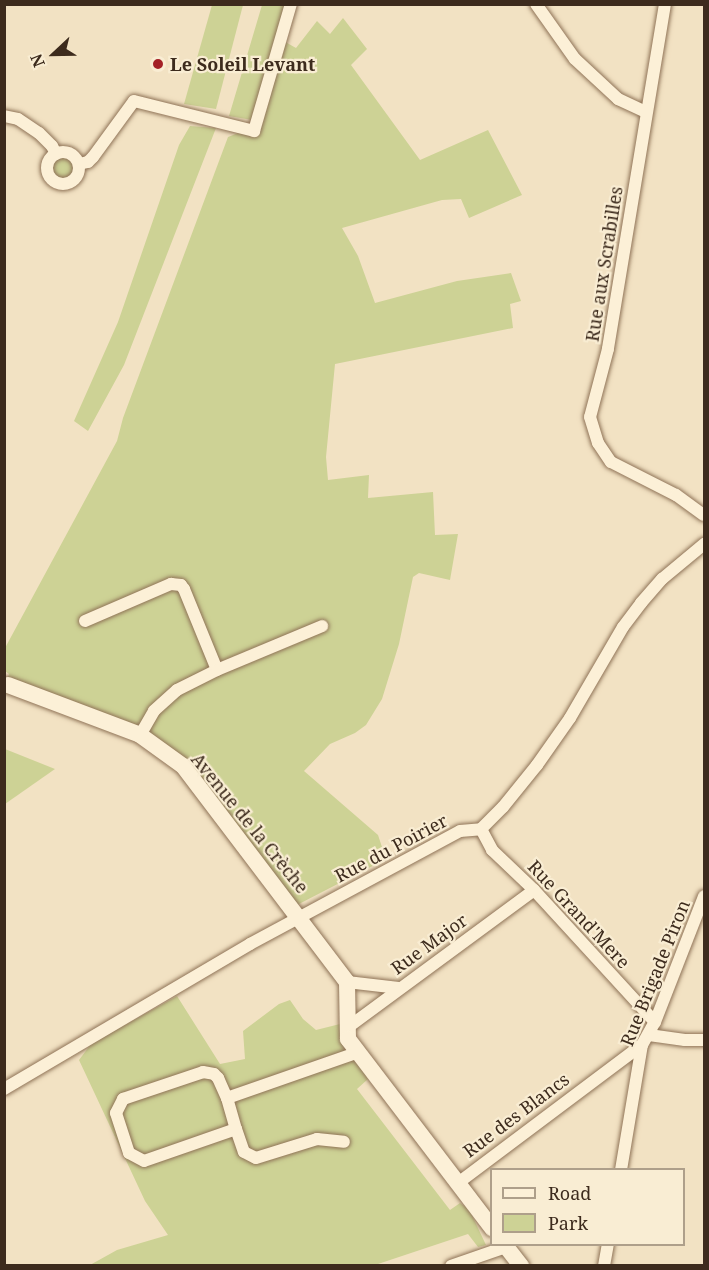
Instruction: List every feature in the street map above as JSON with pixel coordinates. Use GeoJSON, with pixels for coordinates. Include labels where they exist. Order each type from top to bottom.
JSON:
{"type":"FeatureCollection","features":[{"type":"Feature","properties":{"kind":"street"},"geometry":{"type":"LineString","coordinates":[[79,164],[88,162],[93,157],[134,101],[254,131],[291,4]]}},
{"type":"Feature","properties":{"kind":"street"},"geometry":{"type":"LineString","coordinates":[[536,4],[575,59],[618,99],[646,112]]}},
{"type":"Feature","properties":{"kind":"street","name":"Rue aux Scrabilles"},"geometry":{"type":"LineString","coordinates":[[665,4],[608,349],[590,417],[598,443],[611,462],[676,495],[705,515]]}},
{"type":"Feature","properties":{"kind":"street"},"geometry":{"type":"LineString","coordinates":[[4,116],[18,119],[39,133],[52,146],[56,154]]}},
{"type":"Feature","properties":{"kind":"street"},"geometry":{"type":"LineString","coordinates":[[56,154],[71,154],[79,164],[79,172],[74,181],[58,184],[48,172],[49,161],[56,154]]}},
{"type":"Feature","properties":{"kind":"street"},"geometry":{"type":"LineString","coordinates":[[481,829],[503,807],[537,765],[570,718],[623,627],[641,603],[662,579],[705,544]]}},
{"type":"Feature","properties":{"kind":"street"},"geometry":{"type":"LineString","coordinates":[[85,621],[163,587],[181,585],[217,670]]}},
{"type":"Feature","properties":{"kind":"street"},"geometry":{"type":"LineString","coordinates":[[140,735],[150,717],[177,690],[217,670],[322,626]]}},
{"type":"Feature","properties":{"kind":"street","name":"Avenue de la Crèche"},"geometry":{"type":"LineString","coordinates":[[6,684],[140,735],[183,766],[301,918],[347,982]]}},
{"type":"Feature","properties":{"kind":"street","name":"Rue Grand'Mere"},"geometry":{"type":"LineString","coordinates":[[481,829],[492,849],[534,890],[655,1022]]}},
{"type":"Feature","properties":{"kind":"street","name":"Rue du Poirier"},"geometry":{"type":"LineString","coordinates":[[4,1089],[250,944],[460,831],[481,829]]}},
{"type":"Feature","properties":{"kind":"street","name":"Rue Major"},"geometry":{"type":"LineString","coordinates":[[347,1028],[534,890]]}},
{"type":"Feature","properties":{"kind":"street","name":"Rue Brigade Piron"},"geometry":{"type":"LineString","coordinates":[[621,1168],[646,1040],[705,896]]}},
{"type":"Feature","properties":{"kind":"street"},"geometry":{"type":"LineString","coordinates":[[399,988],[347,982],[348,1039],[356,1053],[458,1183]]}},
{"type":"Feature","properties":{"kind":"street"},"geometry":{"type":"LineString","coordinates":[[646,1040],[705,1040]]}},
{"type":"Feature","properties":{"kind":"street","name":"Rue des Blancs"},"geometry":{"type":"LineString","coordinates":[[490,1225],[458,1183],[646,1040]]}},
{"type":"Feature","properties":{"kind":"street"},"geometry":{"type":"LineString","coordinates":[[227,1098],[356,1053]]}},
{"type":"Feature","properties":{"kind":"street"},"geometry":{"type":"LineString","coordinates":[[236,1129],[144,1161],[138,1160],[129,1152],[116,1113],[123,1099],[203,1072],[214,1074],[218,1078],[227,1098],[244,1152],[256,1158],[317,1139],[344,1142]]}},
{"type":"Feature","properties":{"kind":"street"},"geometry":{"type":"LineString","coordinates":[[451,1266],[505,1246],[521,1266]]}},
{"type":"Feature","properties":{"kind":"street"},"geometry":{"type":"LineString","coordinates":[[604,1266],[608,1246]]}},
{"type":"Feature","properties":{"kind":"green space"},"geometry":{"type":"Polygon","coordinates":[[[212,5],[243,5],[216,109],[184,104],[212,5]]]}},
{"type":"Feature","properties":{"kind":"green space"},"geometry":{"type":"Polygon","coordinates":[[[262,5],[288,5],[280,39],[296,48],[317,21],[330,34],[343,18],[367,49],[351,65],[420,160],[488,130],[522,195],[469,218],[461,199],[442,200],[342,228],[358,256],[375,303],[457,281],[511,273],[521,301],[510,304],[513,328],[335,364],[326,457],[328,480],[369,475],[368,498],[433,492],[435,535],[458,534],[450,580],[419,573],[413,577],[399,644],[382,699],[366,725],[355,733],[330,744],[304,771],[378,835],[386,859],[297,905],[159,744],[70,701],[8,677],[9,674],[5,671],[5,648],[117,441],[123,418],[228,137],[256,126],[252,120],[229,116],[262,5]]]}},
{"type":"Feature","properties":{"kind":"green space"},"geometry":{"type":"Polygon","coordinates":[[[190,126],[216,128],[124,365],[88,431],[74,421],[118,322],[179,145],[190,126]]]}},
{"type":"Feature","properties":{"kind":"green space"},"geometry":{"type":"Polygon","coordinates":[[[63,152],[74,157],[79,168],[74,179],[63,184],[52,179],[47,168],[52,157],[63,152]]]}},
{"type":"Feature","properties":{"kind":"green space"},"geometry":{"type":"Polygon","coordinates":[[[5,749],[55,769],[4,804],[5,749]]]}},
{"type":"Feature","properties":{"kind":"green space"},"geometry":{"type":"Polygon","coordinates":[[[177,996],[220,1064],[245,1059],[243,1031],[279,1004],[290,1000],[303,1019],[316,1030],[340,1024],[368,1079],[357,1089],[450,1210],[460,1203],[469,1209],[486,1245],[478,1247],[468,1234],[375,1265],[90,1265],[117,1250],[168,1235],[145,1201],[79,1060],[91,1044],[177,996]]]}},
{"type":"Feature","properties":{"kind":"place","name":"Le Soleil Levant"},"geometry":{"type":"Point","coordinates":[158,64]}}]}
